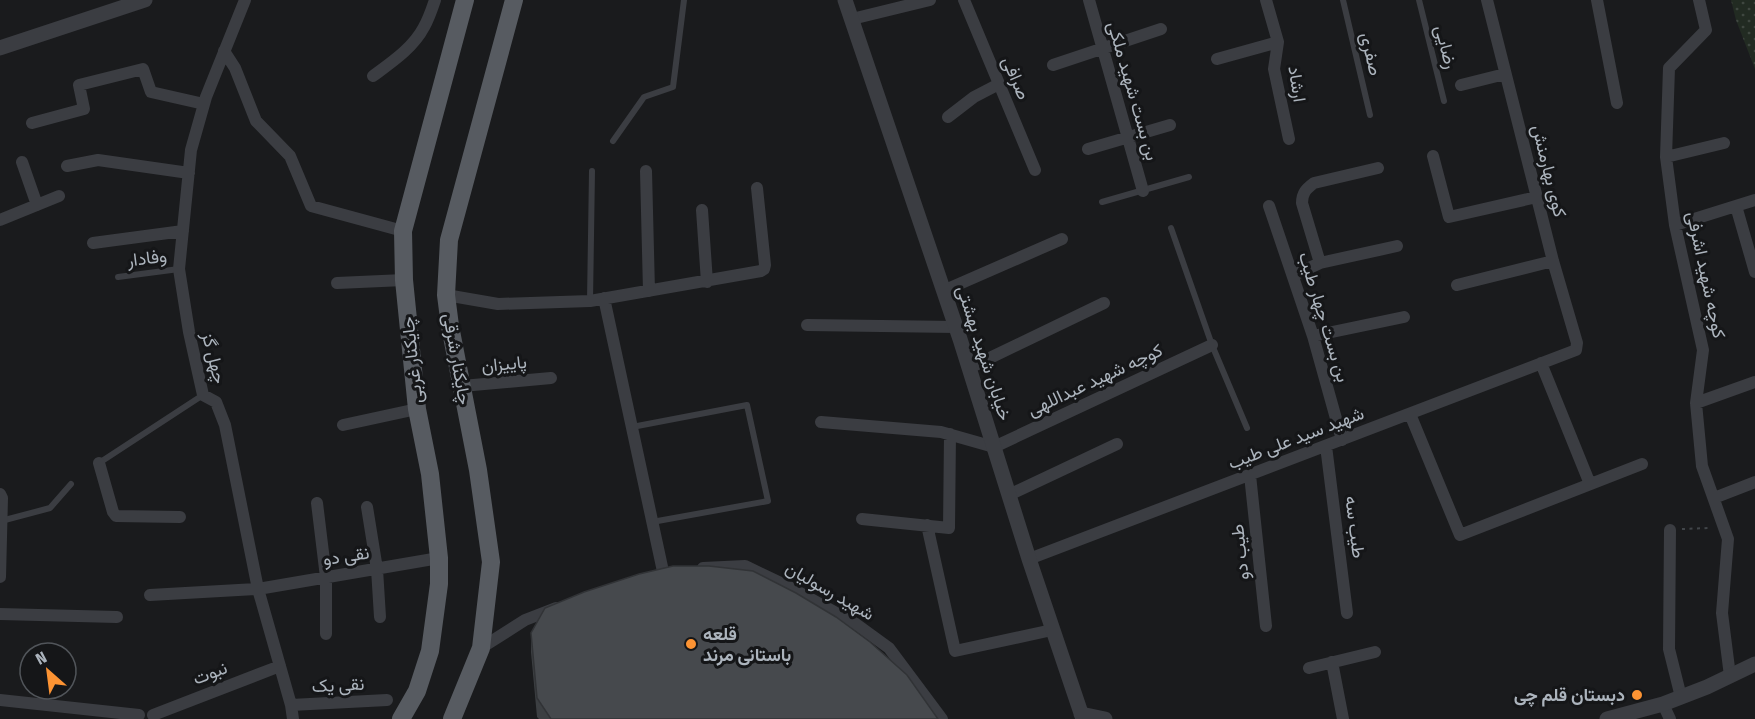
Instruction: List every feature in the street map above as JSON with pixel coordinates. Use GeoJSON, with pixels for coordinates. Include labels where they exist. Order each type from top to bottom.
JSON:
{"type":"FeatureCollection","features":[{"type":"Feature","properties":{"kind":"main road","name":"چایکنار غربی"},"geometry":{"type":"LineString","coordinates":[[401,719],[417,691],[430,651],[440,558],[430,474],[417,409],[404,280],[403,231],[465,0]]}},
{"type":"Feature","properties":{"kind":"main road","name":"چایکنار شرقی"},"geometry":{"type":"LineString","coordinates":[[452,719],[481,648],[491,562],[478,470],[450,326],[446,295],[449,240],[514,0]]}},
{"type":"Feature","properties":{"kind":"street"},"geometry":{"type":"LineString","coordinates":[[0,48],[142,0]]}},
{"type":"Feature","properties":{"kind":"street","name":"چهل گز"},"geometry":{"type":"LineString","coordinates":[[245,0],[204,104],[191,150],[179,269],[189,332],[203,394],[216,402],[225,425],[258,588],[293,719]]}},
{"type":"Feature","properties":{"kind":"street"},"geometry":{"type":"LineString","coordinates":[[373,76],[404,53],[413,42],[424,28],[435,0]]}},
{"type":"Feature","properties":{"kind":"street","name":"خیابان شهید بهشتی"},"geometry":{"type":"LineString","coordinates":[[845,0],[956,327],[1029,559],[1082,716]]}},
{"type":"Feature","properties":{"kind":"street"},"geometry":{"type":"LineString","coordinates":[[852,20],[930,0]]}},
{"type":"Feature","properties":{"kind":"street","name":"صرافی"},"geometry":{"type":"LineString","coordinates":[[964,0],[1035,170]]}},
{"type":"Feature","properties":{"kind":"street","name":"بن بست شهید ملکی"},"geometry":{"type":"LineString","coordinates":[[1089,0],[1143,191]]}},
{"type":"Feature","properties":{"kind":"street","name":"ارشاد"},"geometry":{"type":"LineString","coordinates":[[1266,0],[1278,42],[1274,69],[1289,139]]}},
{"type":"Feature","properties":{"kind":"street","name":"کوی بهارمنش"},"geometry":{"type":"LineString","coordinates":[[1487,0],[1553,261],[1577,343],[1576,350]]}},
{"type":"Feature","properties":{"kind":"street"},"geometry":{"type":"LineString","coordinates":[[1597,0],[1617,103]]}},
{"type":"Feature","properties":{"kind":"street","name":"کوچه شهید اشرفی"},"geometry":{"type":"LineString","coordinates":[[1699,0],[1706,30],[1669,68],[1666,157],[1675,225],[1703,350],[1696,403],[1702,466],[1728,539],[1722,613],[1730,676]]}},
{"type":"Feature","properties":{"kind":"street"},"geometry":{"type":"LineString","coordinates":[[1053,65],[1161,29]]}},
{"type":"Feature","properties":{"kind":"street"},"geometry":{"type":"LineString","coordinates":[[1217,59],[1278,42]]}},
{"type":"Feature","properties":{"kind":"street"},"geometry":{"type":"LineString","coordinates":[[224,51],[236,68],[256,121],[290,156],[312,206],[403,231]]}},
{"type":"Feature","properties":{"kind":"street"},"geometry":{"type":"LineString","coordinates":[[32,123],[84,109],[79,85],[142,69],[151,92],[204,104]]}},
{"type":"Feature","properties":{"kind":"street"},"geometry":{"type":"LineString","coordinates":[[1461,85],[1505,74]]}},
{"type":"Feature","properties":{"kind":"street"},"geometry":{"type":"LineString","coordinates":[[948,117],[974,97],[999,84]]}},
{"type":"Feature","properties":{"kind":"street"},"geometry":{"type":"LineString","coordinates":[[1088,149],[1170,125]]}},
{"type":"Feature","properties":{"kind":"street"},"geometry":{"type":"LineString","coordinates":[[1666,157],[1724,143]]}},
{"type":"Feature","properties":{"kind":"street"},"geometry":{"type":"LineString","coordinates":[[1433,156],[1449,217],[1537,197]]}},
{"type":"Feature","properties":{"kind":"street"},"geometry":{"type":"LineString","coordinates":[[67,166],[98,160],[189,173]]}},
{"type":"Feature","properties":{"kind":"street"},"geometry":{"type":"LineString","coordinates":[[22,162],[37,205]]}},
{"type":"Feature","properties":{"kind":"street"},"geometry":{"type":"LineString","coordinates":[[1320,263],[1302,203],[1305,189],[1314,183],[1378,168]]}},
{"type":"Feature","properties":{"kind":"street"},"geometry":{"type":"LineString","coordinates":[[646,171],[649,291]]}},
{"type":"Feature","properties":{"kind":"street"},"geometry":{"type":"LineString","coordinates":[[446,295],[498,304],[590,301],[707,282],[764,269],[757,188]]}},
{"type":"Feature","properties":{"kind":"street"},"geometry":{"type":"LineString","coordinates":[[0,220],[58,196]]}},
{"type":"Feature","properties":{"kind":"street"},"geometry":{"type":"LineString","coordinates":[[1675,225],[1755,200]]}},
{"type":"Feature","properties":{"kind":"street","name":"بن بست چهار طیب"},"geometry":{"type":"LineString","coordinates":[[1269,206],[1294,275],[1342,440]]}},
{"type":"Feature","properties":{"kind":"street"},"geometry":{"type":"LineString","coordinates":[[1736,206],[1755,272]]}},
{"type":"Feature","properties":{"kind":"street"},"geometry":{"type":"LineString","coordinates":[[702,210],[707,282]]}},
{"type":"Feature","properties":{"kind":"street"},"geometry":{"type":"LineString","coordinates":[[93,243],[183,231]]}},
{"type":"Feature","properties":{"kind":"street"},"geometry":{"type":"LineString","coordinates":[[943,291],[1062,238]]}},
{"type":"Feature","properties":{"kind":"street"},"geometry":{"type":"LineString","coordinates":[[1294,275],[1320,263],[1397,246]]}},
{"type":"Feature","properties":{"kind":"street"},"geometry":{"type":"LineString","coordinates":[[1456,285],[1553,261]]}},
{"type":"Feature","properties":{"kind":"street"},"geometry":{"type":"LineString","coordinates":[[337,283],[404,280]]}},
{"type":"Feature","properties":{"kind":"street"},"geometry":{"type":"LineString","coordinates":[[604,298],[664,576]]}},
{"type":"Feature","properties":{"kind":"street"},"geometry":{"type":"LineString","coordinates":[[969,368],[1104,303]]}},
{"type":"Feature","properties":{"kind":"street"},"geometry":{"type":"LineString","coordinates":[[1313,336],[1404,317]]}},
{"type":"Feature","properties":{"kind":"street"},"geometry":{"type":"LineString","coordinates":[[807,325],[956,327]]}},
{"type":"Feature","properties":{"kind":"street","name":"کوچه شهید عبداللهی"},"geometry":{"type":"LineString","coordinates":[[994,447],[1212,345]]}},
{"type":"Feature","properties":{"kind":"street","name":"شهید سید علی طیب"},"geometry":{"type":"LineString","coordinates":[[1029,559],[1576,350]]}},
{"type":"Feature","properties":{"kind":"street"},"geometry":{"type":"LineString","coordinates":[[1541,363],[1590,484]]}},
{"type":"Feature","properties":{"kind":"street","name":"پاییزان"},"geometry":{"type":"LineString","coordinates":[[462,386],[551,378]]}},
{"type":"Feature","properties":{"kind":"street"},"geometry":{"type":"LineString","coordinates":[[1696,403],[1755,382]]}},
{"type":"Feature","properties":{"kind":"street"},"geometry":{"type":"LineString","coordinates":[[343,425],[417,409]]}},
{"type":"Feature","properties":{"kind":"street"},"geometry":{"type":"LineString","coordinates":[[1410,414],[1460,535],[1642,464]]}},
{"type":"Feature","properties":{"kind":"street"},"geometry":{"type":"LineString","coordinates":[[821,422],[941,432],[994,447]]}},
{"type":"Feature","properties":{"kind":"street"},"geometry":{"type":"LineString","coordinates":[[862,519],[949,528],[950,434]]}},
{"type":"Feature","properties":{"kind":"street"},"geometry":{"type":"LineString","coordinates":[[1009,495],[1117,444]]}},
{"type":"Feature","properties":{"kind":"street","name":"طیب سه"},"geometry":{"type":"LineString","coordinates":[[1326,446],[1347,613]]}},
{"type":"Feature","properties":{"kind":"street"},"geometry":{"type":"LineString","coordinates":[[99,463],[112,512],[116,516],[180,517]]}},
{"type":"Feature","properties":{"kind":"street","name":"طیب دو"},"geometry":{"type":"LineString","coordinates":[[1250,475],[1266,626]]}},
{"type":"Feature","properties":{"kind":"street"},"geometry":{"type":"LineString","coordinates":[[1714,498],[1755,482]]}},
{"type":"Feature","properties":{"kind":"street"},"geometry":{"type":"LineString","coordinates":[[0,494],[0,578]]}},
{"type":"Feature","properties":{"kind":"street"},"geometry":{"type":"LineString","coordinates":[[317,503],[326,577],[326,634]]}},
{"type":"Feature","properties":{"kind":"street"},"geometry":{"type":"LineString","coordinates":[[367,507],[377,569],[380,617]]}},
{"type":"Feature","properties":{"kind":"street"},"geometry":{"type":"LineString","coordinates":[[927,525],[955,651],[1052,630]]}},
{"type":"Feature","properties":{"kind":"street"},"geometry":{"type":"LineString","coordinates":[[1670,530],[1669,648],[1681,697]]}},
{"type":"Feature","properties":{"kind":"street","name":"نقی دو"},"geometry":{"type":"LineString","coordinates":[[150,595],[258,588],[440,558]]}},
{"type":"Feature","properties":{"kind":"street","name":"شهید رسولیان"},"geometry":{"type":"LineString","coordinates":[[695,570],[746,566],[856,624],[890,648],[942,719]]}},
{"type":"Feature","properties":{"kind":"street"},"geometry":{"type":"LineString","coordinates":[[481,648],[525,621],[569,602]]}},
{"type":"Feature","properties":{"kind":"street"},"geometry":{"type":"LineString","coordinates":[[0,614],[117,617]]}},
{"type":"Feature","properties":{"kind":"street"},"geometry":{"type":"LineString","coordinates":[[1309,668],[1375,652]]}},
{"type":"Feature","properties":{"kind":"street"},"geometry":{"type":"LineString","coordinates":[[1332,662],[1343,719]]}},
{"type":"Feature","properties":{"kind":"street"},"geometry":{"type":"LineString","coordinates":[[1607,719],[1663,704],[1755,664]]}},
{"type":"Feature","properties":{"kind":"street","name":"نبوت"},"geometry":{"type":"LineString","coordinates":[[153,715],[280,666]]}},
{"type":"Feature","properties":{"kind":"street"},"geometry":{"type":"LineString","coordinates":[[0,700],[139,715]]}},
{"type":"Feature","properties":{"kind":"street","name":"نقی یک"},"geometry":{"type":"LineString","coordinates":[[291,705],[387,700]]}},
{"type":"Feature","properties":{"kind":"street"},"geometry":{"type":"LineString","coordinates":[[1663,704],[1670,719]]}},
{"type":"Feature","properties":{"kind":"street"},"geometry":{"type":"LineString","coordinates":[[1082,716],[1105,719]]}},
{"type":"Feature","properties":{"kind":"lane"},"geometry":{"type":"LineString","coordinates":[[613,141],[644,97],[673,87],[684,0]]}},
{"type":"Feature","properties":{"kind":"lane","name":"صفری"},"geometry":{"type":"LineString","coordinates":[[1343,0],[1370,115]]}},
{"type":"Feature","properties":{"kind":"lane","name":"رضایی"},"geometry":{"type":"LineString","coordinates":[[1419,0],[1444,101]]}},
{"type":"Feature","properties":{"kind":"lane"},"geometry":{"type":"LineString","coordinates":[[590,301],[591,171]]}},
{"type":"Feature","properties":{"kind":"lane"},"geometry":{"type":"LineString","coordinates":[[1102,202],[1189,177]]}},
{"type":"Feature","properties":{"kind":"lane"},"geometry":{"type":"LineString","coordinates":[[1172,228],[1212,345],[1247,428]]}},
{"type":"Feature","properties":{"kind":"lane","name":"وفادار"},"geometry":{"type":"LineString","coordinates":[[118,276],[179,269]]}},
{"type":"Feature","properties":{"kind":"lane"},"geometry":{"type":"LineString","coordinates":[[99,463],[203,394]]}},
{"type":"Feature","properties":{"kind":"lane"},"geometry":{"type":"LineString","coordinates":[[632,428],[747,405],[768,501],[652,522]]}},
{"type":"Feature","properties":{"kind":"lane"},"geometry":{"type":"LineString","coordinates":[[1,521],[50,508],[71,484]]}},
{"type":"Feature","properties":{"kind":"path"},"geometry":{"type":"LineString","coordinates":[[1670,530],[1724,526]]}},
{"type":"Feature","properties":{"kind":"shaded area"},"geometry":{"type":"Polygon","coordinates":[[[1731,0],[1755,0],[1755,69],[1736,20],[1731,0]]]}},
{"type":"Feature","properties":{"kind":"building","name":"قلعه باستانی مرند"},"geometry":{"type":"Polygon","coordinates":[[[673,566],[709,566],[753,571],[796,593],[836,617],[870,642],[907,675],[938,719],[551,719],[537,698],[531,633],[545,608],[584,592],[639,574],[673,566]]]}},
{"type":"Feature","properties":{"kind":"place","name":"قلعه باستانی مرند"},"geometry":{"type":"Point","coordinates":[691,644]}},
{"type":"Feature","properties":{"kind":"place","name":"دبستان قلم چی"},"geometry":{"type":"Point","coordinates":[1637,695]}}]}
